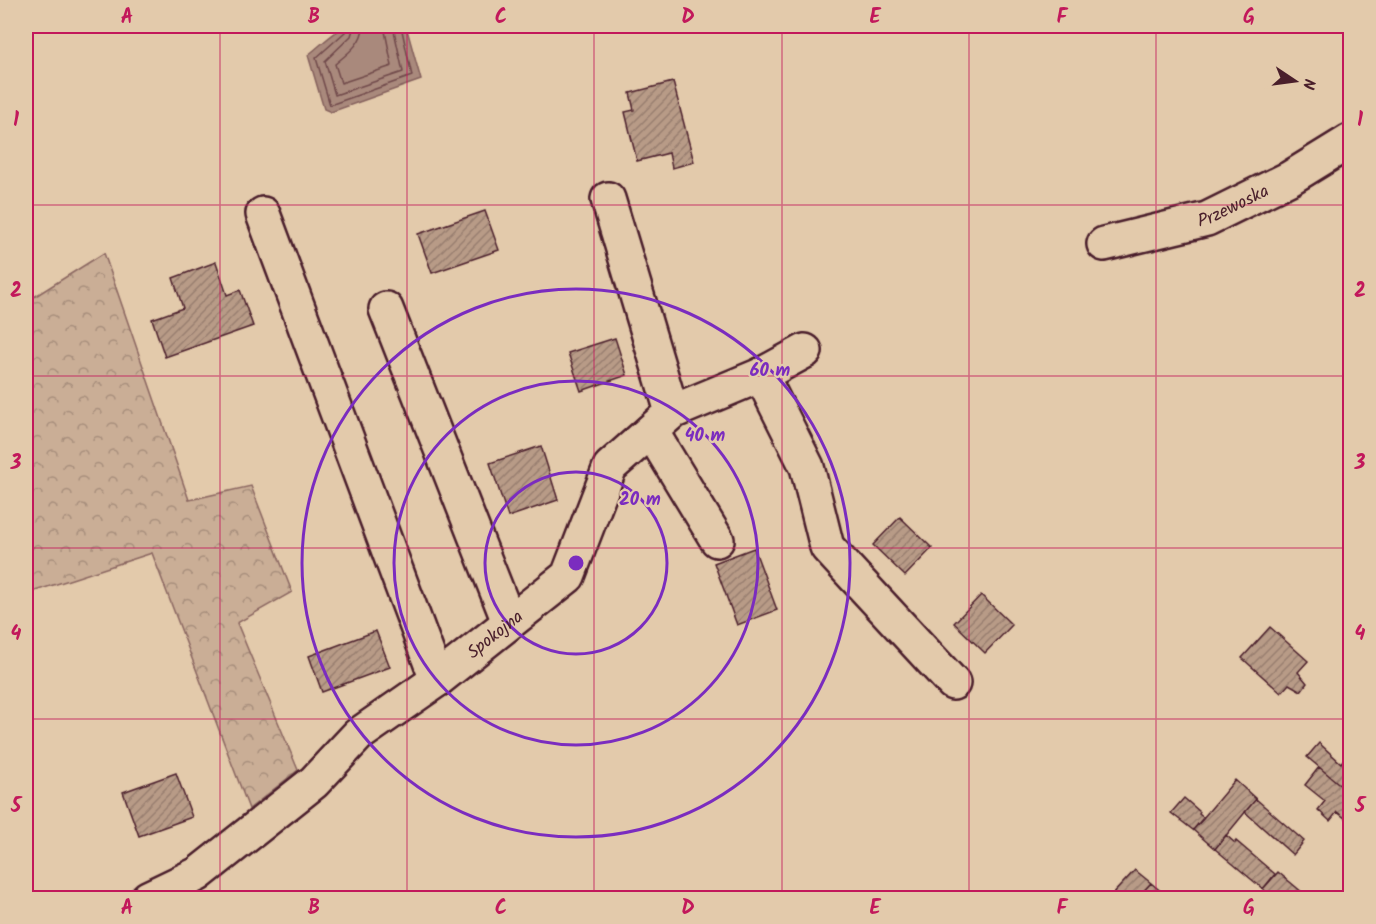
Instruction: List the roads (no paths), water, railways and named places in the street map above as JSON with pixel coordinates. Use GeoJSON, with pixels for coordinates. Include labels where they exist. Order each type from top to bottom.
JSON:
{"type":"FeatureCollection","features":[{"type":"Feature","properties":{"kind":"street","name":"Przewoska"},"geometry":{"type":"LineString","coordinates":[[1104,244],[1207,219],[1290,178],[1350,141]]}},
{"type":"Feature","properties":{"kind":"street"},"geometry":{"type":"LineString","coordinates":[[608,199],[662,421],[717,540]]}},
{"type":"Feature","properties":{"kind":"street"},"geometry":{"type":"LineString","coordinates":[[263,214],[437,680]]}},
{"type":"Feature","properties":{"kind":"street"},"geometry":{"type":"LineString","coordinates":[[386,309],[509,622]]}},
{"type":"Feature","properties":{"kind":"street","name":"Spokojna"},"geometry":{"type":"LineString","coordinates":[[148,898],[198,874],[314,782],[357,735],[437,680],[568,576],[610,467],[662,421],[761,375],[805,351]]}},
{"type":"Feature","properties":{"kind":"street"},"geometry":{"type":"LineString","coordinates":[[761,375],[807,467],[827,547],[953,683]]}},
{"type":"Feature","properties":{"kind":"water"},"geometry":{"type":"Polygon","coordinates":[[[347,26],[406,26],[421,80],[331,112],[324,109],[308,55],[333,34],[347,26]]]}}]}
